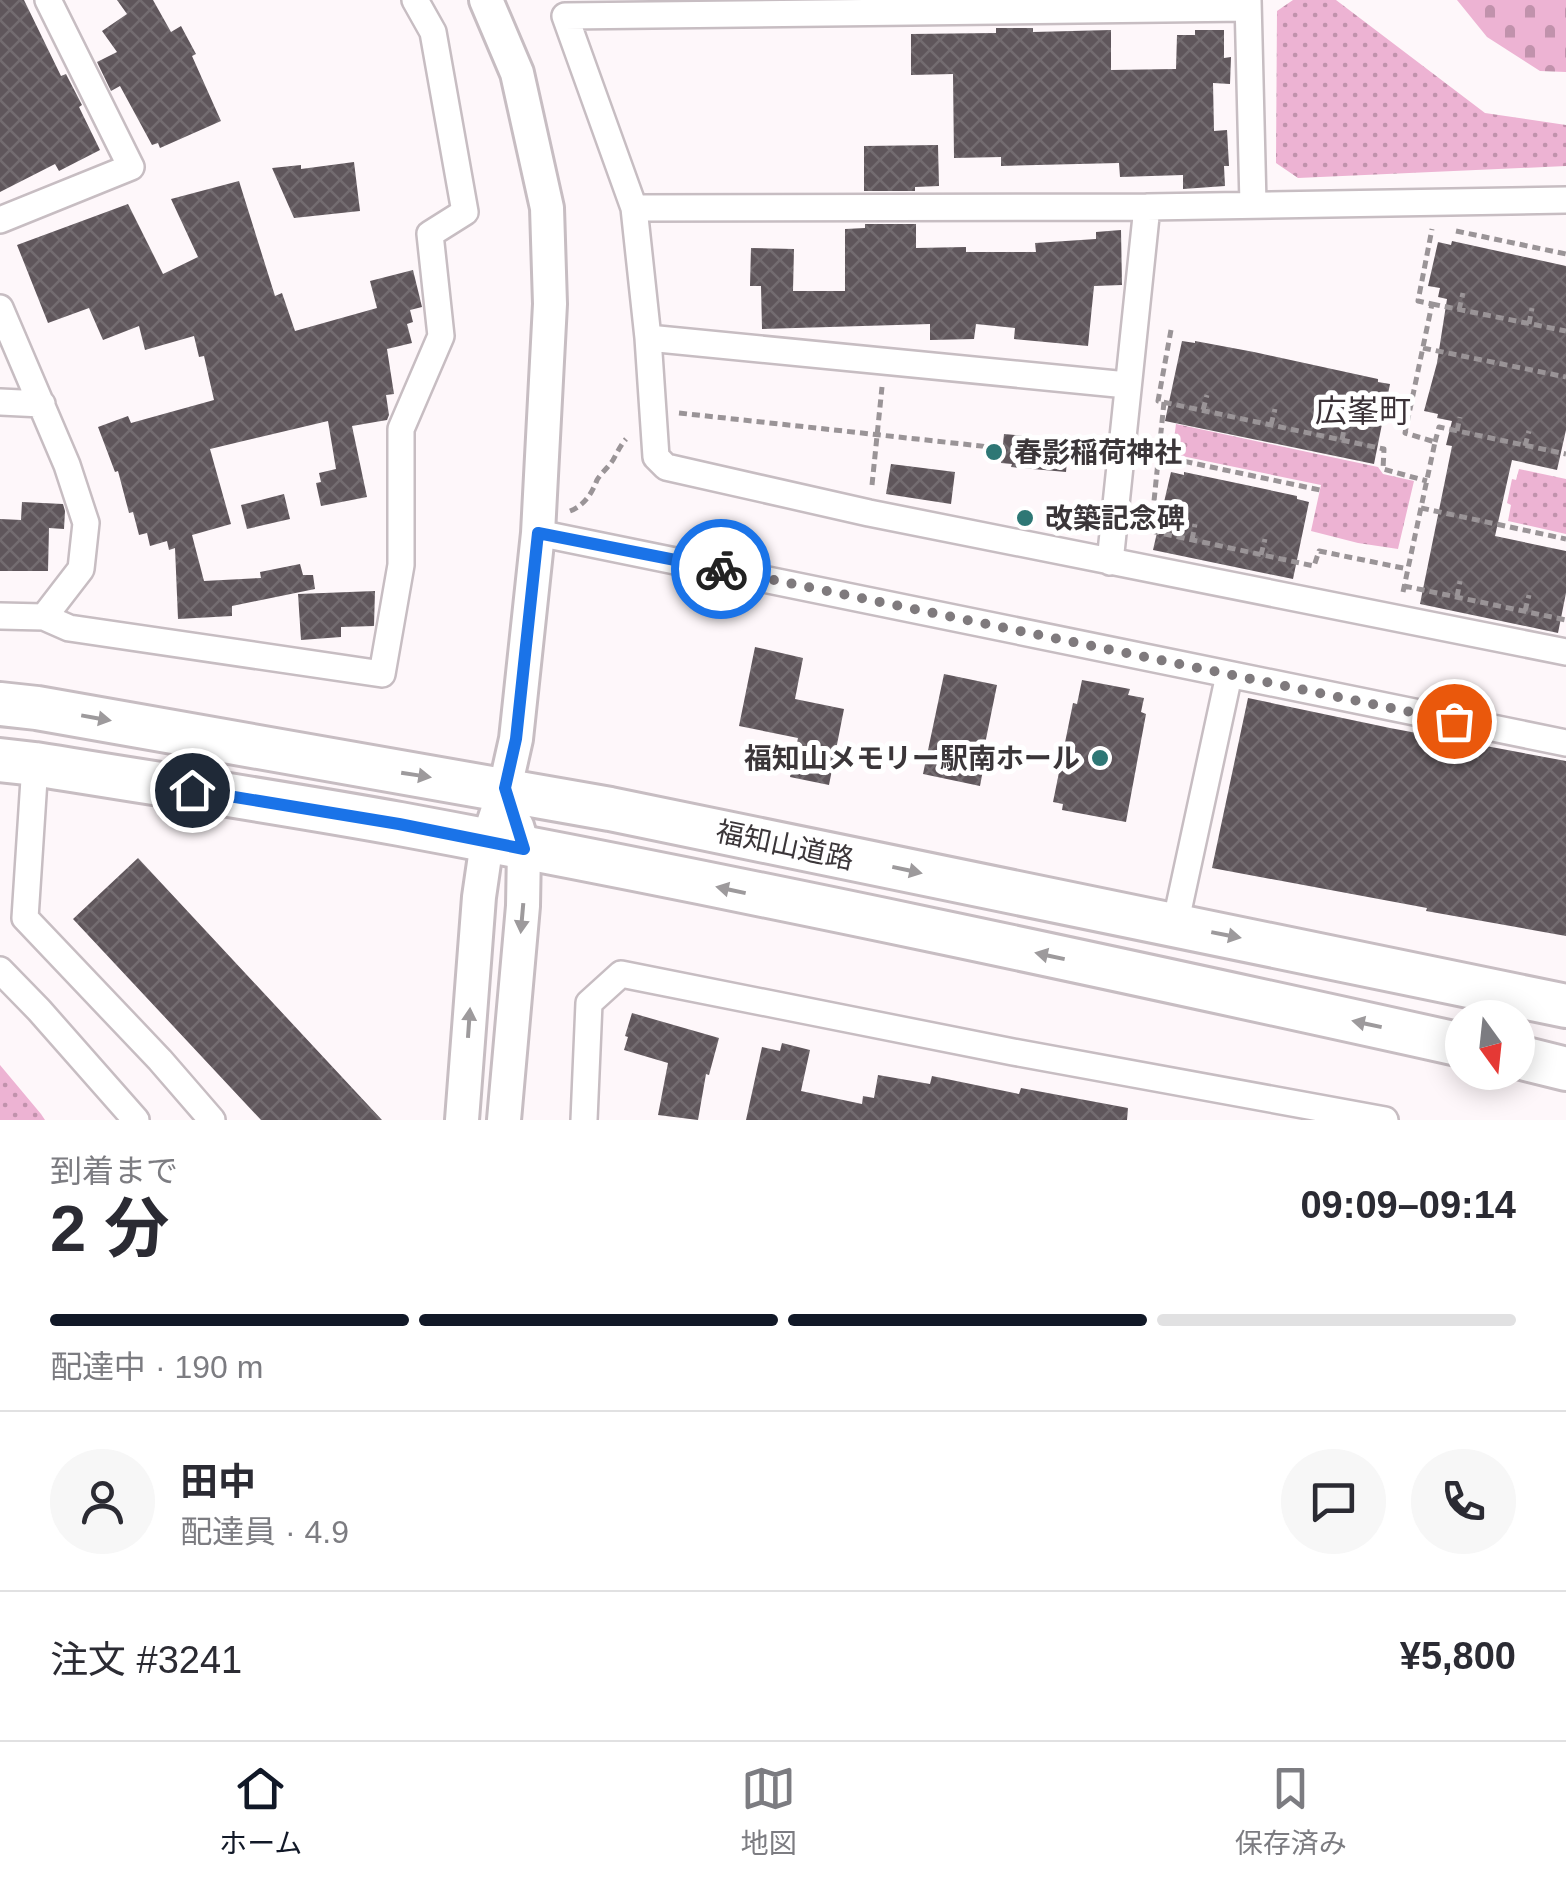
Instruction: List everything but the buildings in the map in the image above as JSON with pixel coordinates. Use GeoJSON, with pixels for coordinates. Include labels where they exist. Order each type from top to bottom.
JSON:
{"type":"FeatureCollection","features":[{"type":"Feature","properties":{"kind":"highway","name":"福知山道路"},"geometry":{"type":"LineString","coordinates":[[0,704],[505,788],[1566,1006]]}},
{"type":"Feature","properties":{"kind":"highway","name":"福知山道路"},"geometry":{"type":"LineString","coordinates":[[18,762],[399,824],[600,862],[1445,1041]]}},
{"type":"Feature","properties":{"kind":"highway"},"geometry":{"type":"LineString","coordinates":[[1535,1061],[1566,1069]]}},
{"type":"Feature","properties":{"kind":"street"},"geometry":{"type":"LineString","coordinates":[[0,220],[131,167],[48,0]]}},
{"type":"Feature","properties":{"kind":"street"},"geometry":{"type":"LineString","coordinates":[[0,616],[44,617],[69,628],[382,674],[401,565],[401,429],[442,336],[430,234],[466,212],[433,32],[415,0]]}},
{"type":"Feature","properties":{"kind":"street"},"geometry":{"type":"LineString","coordinates":[[486,0],[517,73],[547,208],[550,304],[538,533],[516,739],[505,788],[505,846],[523,906],[504,1120]]}},
{"type":"Feature","properties":{"kind":"street"},"geometry":{"type":"LineString","coordinates":[[1253,204],[1248,4],[718,6],[566,16],[634,208],[656,457],[666,467],[870,513],[1566,652]]}},
{"type":"Feature","properties":{"kind":"street"},"geometry":{"type":"LineString","coordinates":[[634,208],[1147,207],[1566,200]]}},
{"type":"Feature","properties":{"kind":"street"},"geometry":{"type":"LineString","coordinates":[[1110,562],[1147,207]]}},
{"type":"Feature","properties":{"kind":"street"},"geometry":{"type":"LineString","coordinates":[[0,308],[67,465],[86,523],[81,569],[44,617]]}},
{"type":"Feature","properties":{"kind":"street"},"geometry":{"type":"LineString","coordinates":[[648,338],[1127,385]]}},
{"type":"Feature","properties":{"kind":"street"},"geometry":{"type":"LineString","coordinates":[[0,402],[42,404]]}},
{"type":"Feature","properties":{"kind":"street"},"geometry":{"type":"LineString","coordinates":[[538,533],[1566,743]]}},
{"type":"Feature","properties":{"kind":"street"},"geometry":{"type":"LineString","coordinates":[[1175,925],[1229,676]]}},
{"type":"Feature","properties":{"kind":"street"},"geometry":{"type":"LineString","coordinates":[[18,762],[25,918],[212,1120]]}},
{"type":"Feature","properties":{"kind":"street"},"geometry":{"type":"LineString","coordinates":[[462,1120],[479,897],[505,846]]}},
{"type":"Feature","properties":{"kind":"street"},"geometry":{"type":"LineString","coordinates":[[0,970],[136,1120]]}},
{"type":"Feature","properties":{"kind":"street"},"geometry":{"type":"LineString","coordinates":[[584,1120],[589,1003],[622,974],[1385,1120]]}},
{"type":"Feature","properties":{"kind":"path"},"geometry":{"type":"LineString","coordinates":[[1414,202],[1412,220],[1432,226],[1418,300],[1566,332]]}},
{"type":"Feature","properties":{"kind":"path"},"geometry":{"type":"LineString","coordinates":[[1452,230],[1566,254]]}},
{"type":"Feature","properties":{"kind":"path"},"geometry":{"type":"LineString","coordinates":[[1459,310],[1463,293]]}},
{"type":"Feature","properties":{"kind":"path"},"geometry":{"type":"LineString","coordinates":[[1432,304],[1405,434],[1435,442]]}},
{"type":"Feature","properties":{"kind":"path"},"geometry":{"type":"LineString","coordinates":[[1529,324],[1532,308]]}},
{"type":"Feature","properties":{"kind":"path"},"geometry":{"type":"LineString","coordinates":[[1170,330],[1158,400],[1384,449],[1383,469],[1427,481]]}},
{"type":"Feature","properties":{"kind":"path"},"geometry":{"type":"LineString","coordinates":[[1423,348],[1566,377]]}},
{"type":"Feature","properties":{"kind":"path"},"geometry":{"type":"LineString","coordinates":[[870,513],[884,360]]}},
{"type":"Feature","properties":{"kind":"path"},"geometry":{"type":"LineString","coordinates":[[1203,410],[1207,395]]}},
{"type":"Feature","properties":{"kind":"path"},"geometry":{"type":"LineString","coordinates":[[1164,402],[1151,532],[1314,566],[1318,551],[1408,569]]}},
{"type":"Feature","properties":{"kind":"path"},"geometry":{"type":"LineString","coordinates":[[1271,425],[1275,409]]}},
{"type":"Feature","properties":{"kind":"path"},"geometry":{"type":"LineString","coordinates":[[568,512],[586,500],[615,453],[653,410],[999,448]]}},
{"type":"Feature","properties":{"kind":"path"},"geometry":{"type":"LineString","coordinates":[[1457,431],[1460,416]]}},
{"type":"Feature","properties":{"kind":"path"},"geometry":{"type":"LineString","coordinates":[[1342,440],[1346,424]]}},
{"type":"Feature","properties":{"kind":"path"},"geometry":{"type":"LineString","coordinates":[[1398,619],[1439,427],[1566,454]]}},
{"type":"Feature","properties":{"kind":"path"},"geometry":{"type":"LineString","coordinates":[[1525,446],[1529,431]]}},
{"type":"Feature","properties":{"kind":"path"},"geometry":{"type":"LineString","coordinates":[[1159,456],[1320,490]]}},
{"type":"Feature","properties":{"kind":"path"},"geometry":{"type":"LineString","coordinates":[[1421,508],[1566,538]]}},
{"type":"Feature","properties":{"kind":"path"},"geometry":{"type":"LineString","coordinates":[[1192,540],[1195,524]]}},
{"type":"Feature","properties":{"kind":"path"},"geometry":{"type":"LineString","coordinates":[[1261,555],[1265,538]]}},
{"type":"Feature","properties":{"kind":"path"},"geometry":{"type":"LineString","coordinates":[[1457,598],[1460,580]]}},
{"type":"Feature","properties":{"kind":"path"},"geometry":{"type":"LineString","coordinates":[[1404,586],[1566,620]]}},
{"type":"Feature","properties":{"kind":"path"},"geometry":{"type":"LineString","coordinates":[[1525,611],[1528,595]]}},
{"type":"Feature","properties":{"kind":"green space"},"geometry":{"type":"Polygon","coordinates":[[[1293,0],[1336,0],[1485,113],[1566,125],[1566,166],[1298,178],[1276,163],[1277,11],[1293,0]]]}},
{"type":"Feature","properties":{"kind":"green space"},"geometry":{"type":"Polygon","coordinates":[[[1457,0],[1566,0],[1566,72],[1540,71],[1487,37],[1457,0]]]}},
{"type":"Feature","properties":{"kind":"green space"},"geometry":{"type":"Polygon","coordinates":[[[1176,424],[1378,467],[1383,474],[1414,481],[1398,549],[1311,531],[1321,485],[1172,454],[1176,424]]]}},
{"type":"Feature","properties":{"kind":"green space"},"geometry":{"type":"Polygon","coordinates":[[[1519,469],[1566,479],[1566,534],[1508,521],[1512,479],[1516,480],[1519,469]]]}},
{"type":"Feature","properties":{"kind":"green space"},"geometry":{"type":"Polygon","coordinates":[[[0,1065],[41,1114],[45,1120],[0,1120],[0,1065]]]}},
{"type":"Feature","properties":{"kind":"way so far"},"geometry":{"type":"LineString","coordinates":[[721,569],[1454,721]]}},
{"type":"Feature","properties":{"kind":"place","name":"春影稲荷神社"},"geometry":{"type":"Point","coordinates":[994,452]}},
{"type":"Feature","properties":{"kind":"place","name":"改築記念碑"},"geometry":{"type":"Point","coordinates":[1025,518]}},
{"type":"Feature","properties":{"kind":"place","name":"福知山メモリー駅南ホール"},"geometry":{"type":"Point","coordinates":[1100,758]}},
{"type":"Feature","properties":{"kind":"district","name":"広峯町"},"geometry":{"type":"Point","coordinates":[1363,411]}},
{"type":"Feature","properties":{"kind":"route"},"geometry":{"type":"LineString","coordinates":[[192,790],[524,849],[505,788],[516,739],[538,533],[721,569]]}}]}
